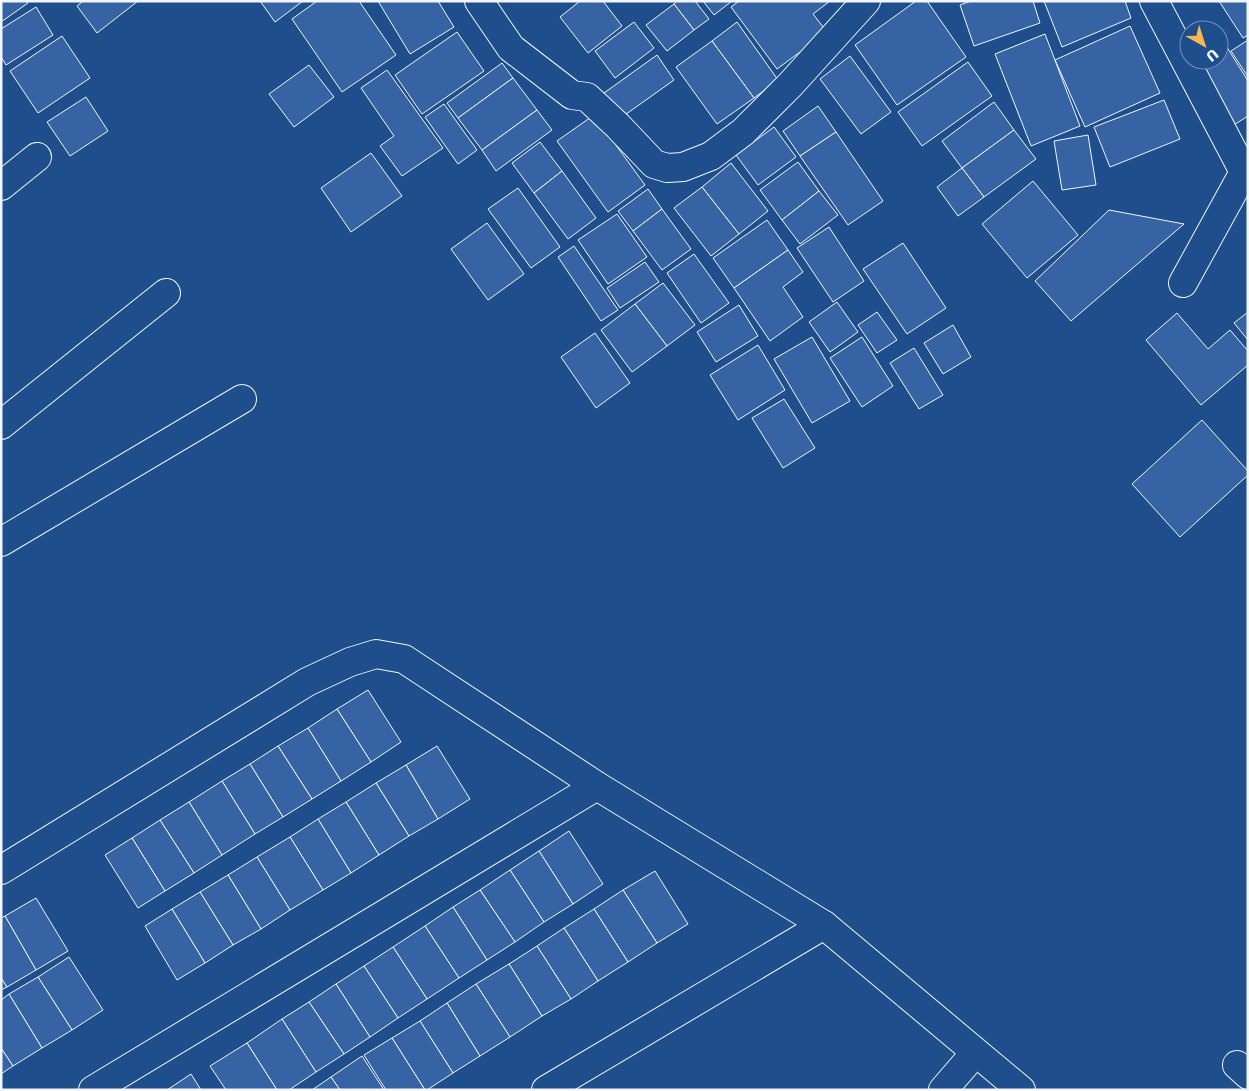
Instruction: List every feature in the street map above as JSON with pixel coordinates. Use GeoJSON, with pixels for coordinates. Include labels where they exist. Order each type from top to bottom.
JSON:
{"type":"FeatureCollection","features":[{"type":"Feature","properties":{"kind":"street"},"geometry":{"type":"LineString","coordinates":[[479,1],[511,48],[572,95],[587,97],[654,164],[667,168],[683,167],[711,156],[743,132],[790,85],[866,1]]}},
{"type":"Feature","properties":{"kind":"street"},"geometry":{"type":"LineString","coordinates":[[1154,1],[1246,170],[1182,283]]}},
{"type":"Feature","properties":{"kind":"street"},"geometry":{"type":"LineString","coordinates":[[1,186],[37,157]]}},
{"type":"Feature","properties":{"kind":"street"},"geometry":{"type":"LineString","coordinates":[[1,426],[166,293]]}},
{"type":"Feature","properties":{"kind":"street"},"geometry":{"type":"LineString","coordinates":[[1,542],[242,399]]}},
{"type":"Feature","properties":{"kind":"street"},"geometry":{"type":"LineString","coordinates":[[1,870],[308,682],[350,662],[376,654],[404,659],[597,786],[824,925],[1021,1090]]}},
{"type":"Feature","properties":{"kind":"street"},"geometry":{"type":"LineString","coordinates":[[93,1090],[597,786]]}},
{"type":"Feature","properties":{"kind":"street"},"geometry":{"type":"LineString","coordinates":[[546,1090],[824,925]]}},
{"type":"Feature","properties":{"kind":"street"},"geometry":{"type":"LineString","coordinates":[[943,1090],[975,1053]]}},
{"type":"Feature","properties":{"kind":"building"},"geometry":{"type":"Polygon","coordinates":[[[1,1],[26,1],[28,3],[1,22],[1,1]]]}},
{"type":"Feature","properties":{"kind":"building"},"geometry":{"type":"Polygon","coordinates":[[[83,1],[138,1],[97,33],[77,6],[83,1]]]}},
{"type":"Feature","properties":{"kind":"building"},"geometry":{"type":"Polygon","coordinates":[[[260,1],[303,1],[275,22],[260,1]]]}},
{"type":"Feature","properties":{"kind":"building"},"geometry":{"type":"Polygon","coordinates":[[[317,1],[359,1],[396,55],[342,92],[292,19],[317,1]]]}},
{"type":"Feature","properties":{"kind":"building"},"geometry":{"type":"Polygon","coordinates":[[[378,1],[438,1],[454,27],[410,54],[378,1]]]}},
{"type":"Feature","properties":{"kind":"building"},"geometry":{"type":"Polygon","coordinates":[[[580,1],[603,1],[622,26],[588,53],[560,17],[580,1]]]}},
{"type":"Feature","properties":{"kind":"building"},"geometry":{"type":"Polygon","coordinates":[[[677,1],[695,1],[709,19],[694,30],[674,4],[677,1]]]}},
{"type":"Feature","properties":{"kind":"building"},"geometry":{"type":"Polygon","coordinates":[[[703,1],[732,1],[714,15],[703,1]]]}},
{"type":"Feature","properties":{"kind":"building"},"geometry":{"type":"Polygon","coordinates":[[[739,1],[830,1],[813,14],[827,32],[777,69],[731,7],[739,1]]]}},
{"type":"Feature","properties":{"kind":"building"},"geometry":{"type":"Polygon","coordinates":[[[916,1],[927,1],[966,57],[897,105],[855,45],[916,1]]]}},
{"type":"Feature","properties":{"kind":"building"},"geometry":{"type":"Polygon","coordinates":[[[971,1],[1033,1],[1040,23],[974,46],[960,5],[971,1]]]}},
{"type":"Feature","properties":{"kind":"building"},"geometry":{"type":"Polygon","coordinates":[[[1044,1],[1125,1],[1131,18],[1062,47],[1044,1]]]}},
{"type":"Feature","properties":{"kind":"building"},"geometry":{"type":"Polygon","coordinates":[[[1219,1],[1248,1],[1248,35],[1243,38],[1219,1]]]}},
{"type":"Feature","properties":{"kind":"building"},"geometry":{"type":"Polygon","coordinates":[[[674,4],[694,30],[667,51],[646,25],[674,4]]]}},
{"type":"Feature","properties":{"kind":"building"},"geometry":{"type":"Polygon","coordinates":[[[36,7],[53,35],[6,65],[1,57],[1,29],[36,7]]]}},
{"type":"Feature","properties":{"kind":"building"},"geometry":{"type":"Polygon","coordinates":[[[634,22],[654,48],[615,78],[595,51],[634,22]]]}},
{"type":"Feature","properties":{"kind":"building"},"geometry":{"type":"Polygon","coordinates":[[[737,22],[778,80],[754,98],[712,41],[737,22]]]}},
{"type":"Feature","properties":{"kind":"building"},"geometry":{"type":"Polygon","coordinates":[[[1130,26],[1160,93],[1085,127],[1055,60],[1130,26]]]}},
{"type":"Feature","properties":{"kind":"building"},"geometry":{"type":"Polygon","coordinates":[[[457,32],[484,71],[422,114],[395,75],[457,32]]]}},
{"type":"Feature","properties":{"kind":"building"},"geometry":{"type":"Polygon","coordinates":[[[1045,34],[1080,126],[1031,146],[995,54],[1045,34]]]}},
{"type":"Feature","properties":{"kind":"building"},"geometry":{"type":"Polygon","coordinates":[[[62,36],[90,78],[38,113],[10,71],[62,36]]]}},
{"type":"Feature","properties":{"kind":"building"},"geometry":{"type":"Polygon","coordinates":[[[1248,40],[1248,77],[1231,51],[1248,40]]]}},
{"type":"Feature","properties":{"kind":"building"},"geometry":{"type":"Polygon","coordinates":[[[712,41],[754,98],[717,124],[676,67],[712,41]]]}},
{"type":"Feature","properties":{"kind":"building"},"geometry":{"type":"Polygon","coordinates":[[[1229,50],[1248,81],[1248,116],[1229,128],[1195,70],[1229,70],[1229,50]]]}},
{"type":"Feature","properties":{"kind":"building"},"geometry":{"type":"Polygon","coordinates":[[[657,55],[674,80],[622,117],[604,93],[657,55]]]}},
{"type":"Feature","properties":{"kind":"building"},"geometry":{"type":"Polygon","coordinates":[[[850,56],[891,112],[861,134],[820,79],[850,56]]]}},
{"type":"Feature","properties":{"kind":"building"},"geometry":{"type":"Polygon","coordinates":[[[968,62],[992,96],[922,146],[898,112],[968,62]]]}},
{"type":"Feature","properties":{"kind":"building"},"geometry":{"type":"Polygon","coordinates":[[[502,63],[513,78],[458,118],[447,103],[502,63]]]}},
{"type":"Feature","properties":{"kind":"building"},"geometry":{"type":"Polygon","coordinates":[[[309,65],[334,97],[294,127],[269,94],[309,65]]]}},
{"type":"Feature","properties":{"kind":"building"},"geometry":{"type":"Polygon","coordinates":[[[387,70],[443,148],[402,176],[380,146],[394,136],[361,88],[387,70]]]}},
{"type":"Feature","properties":{"kind":"building"},"geometry":{"type":"Polygon","coordinates":[[[513,78],[537,110],[482,150],[458,118],[513,78]]]}},
{"type":"Feature","properties":{"kind":"building"},"geometry":{"type":"Polygon","coordinates":[[[86,97],[108,131],[70,156],[47,122],[86,97]]]}},
{"type":"Feature","properties":{"kind":"building"},"geometry":{"type":"Polygon","coordinates":[[[1164,100],[1180,139],[1110,167],[1094,127],[1164,100]]]}},
{"type":"Feature","properties":{"kind":"building"},"geometry":{"type":"Polygon","coordinates":[[[994,102],[1014,130],[962,168],[942,141],[994,102]]]}},
{"type":"Feature","properties":{"kind":"building"},"geometry":{"type":"Polygon","coordinates":[[[444,104],[477,150],[458,164],[425,117],[444,104]]]}},
{"type":"Feature","properties":{"kind":"building"},"geometry":{"type":"Polygon","coordinates":[[[818,106],[836,132],[800,156],[783,131],[818,106]]]}},
{"type":"Feature","properties":{"kind":"building"},"geometry":{"type":"Polygon","coordinates":[[[537,110],[552,130],[496,171],[482,150],[537,110]]]}},
{"type":"Feature","properties":{"kind":"building"},"geometry":{"type":"Polygon","coordinates":[[[594,115],[645,185],[608,212],[557,141],[594,115]]]}},
{"type":"Feature","properties":{"kind":"building"},"geometry":{"type":"Polygon","coordinates":[[[774,127],[796,157],[758,185],[736,155],[774,127]]]}},
{"type":"Feature","properties":{"kind":"building"},"geometry":{"type":"Polygon","coordinates":[[[1014,130],[1036,159],[984,197],[962,168],[1014,130]]]}},
{"type":"Feature","properties":{"kind":"building"},"geometry":{"type":"Polygon","coordinates":[[[836,132],[883,201],[848,225],[800,156],[836,132]]]}},
{"type":"Feature","properties":{"kind":"building"},"geometry":{"type":"Polygon","coordinates":[[[1088,135],[1096,185],[1062,190],[1054,141],[1088,135]]]}},
{"type":"Feature","properties":{"kind":"building"},"geometry":{"type":"Polygon","coordinates":[[[540,142],[562,171],[534,193],[512,163],[540,142]]]}},
{"type":"Feature","properties":{"kind":"building"},"geometry":{"type":"Polygon","coordinates":[[[371,153],[402,196],[351,232],[321,188],[371,153]]]}},
{"type":"Feature","properties":{"kind":"building"},"geometry":{"type":"Polygon","coordinates":[[[798,162],[819,191],[782,220],[760,190],[798,162]]]}},
{"type":"Feature","properties":{"kind":"building"},"geometry":{"type":"Polygon","coordinates":[[[731,163],[768,211],[739,234],[702,187],[731,163]]]}},
{"type":"Feature","properties":{"kind":"building"},"geometry":{"type":"Polygon","coordinates":[[[962,168],[984,197],[958,216],[937,187],[962,168]]]}},
{"type":"Feature","properties":{"kind":"building"},"geometry":{"type":"Polygon","coordinates":[[[562,171],[596,218],[568,239],[534,193],[562,171]]]}},
{"type":"Feature","properties":{"kind":"building"},"geometry":{"type":"Polygon","coordinates":[[[1033,181],[1078,235],[1027,278],[982,224],[1033,181]]]}},
{"type":"Feature","properties":{"kind":"building"},"geometry":{"type":"Polygon","coordinates":[[[702,187],[739,234],[711,256],[674,208],[702,187]]]}},
{"type":"Feature","properties":{"kind":"building"},"geometry":{"type":"Polygon","coordinates":[[[518,188],[560,247],[531,268],[488,209],[518,188]]]}},
{"type":"Feature","properties":{"kind":"building"},"geometry":{"type":"Polygon","coordinates":[[[648,189],[662,209],[633,231],[618,211],[648,189]]]}},
{"type":"Feature","properties":{"kind":"building"},"geometry":{"type":"Polygon","coordinates":[[[819,191],[838,215],[800,244],[782,220],[819,191]]]}},
{"type":"Feature","properties":{"kind":"building"},"geometry":{"type":"Polygon","coordinates":[[[662,209],[691,249],[662,270],[633,231],[662,209]]]}},
{"type":"Feature","properties":{"kind":"building"},"geometry":{"type":"Polygon","coordinates":[[[1109,210],[1184,224],[1071,321],[1035,281],[1109,210]]]}},
{"type":"Feature","properties":{"kind":"building"},"geometry":{"type":"Polygon","coordinates":[[[617,214],[647,257],[608,284],[578,240],[617,214]]]}},
{"type":"Feature","properties":{"kind":"building"},"geometry":{"type":"Polygon","coordinates":[[[767,220],[788,250],[734,288],[713,258],[767,220]]]}},
{"type":"Feature","properties":{"kind":"building"},"geometry":{"type":"Polygon","coordinates":[[[487,223],[524,274],[488,300],[451,249],[487,223]]]}},
{"type":"Feature","properties":{"kind":"building"},"geometry":{"type":"Polygon","coordinates":[[[829,227],[864,281],[833,302],[797,248],[829,227]]]}},
{"type":"Feature","properties":{"kind":"building"},"geometry":{"type":"Polygon","coordinates":[[[903,243],[946,308],[907,334],[863,269],[903,243]]]}},
{"type":"Feature","properties":{"kind":"building"},"geometry":{"type":"Polygon","coordinates":[[[574,246],[618,310],[601,321],[558,257],[574,246]]]}},
{"type":"Feature","properties":{"kind":"building"},"geometry":{"type":"Polygon","coordinates":[[[788,250],[803,272],[783,287],[803,317],[770,341],[734,288],[788,250]]]}},
{"type":"Feature","properties":{"kind":"building"},"geometry":{"type":"Polygon","coordinates":[[[694,254],[729,303],[701,323],[667,273],[694,254]]]}},
{"type":"Feature","properties":{"kind":"building"},"geometry":{"type":"Polygon","coordinates":[[[645,262],[659,282],[620,308],[607,288],[645,262]]]}},
{"type":"Feature","properties":{"kind":"building"},"geometry":{"type":"Polygon","coordinates":[[[663,283],[695,325],[667,346],[635,304],[663,283]]]}},
{"type":"Feature","properties":{"kind":"building"},"geometry":{"type":"Polygon","coordinates":[[[837,302],[858,332],[830,352],[809,322],[837,302]]]}},
{"type":"Feature","properties":{"kind":"building"},"geometry":{"type":"Polygon","coordinates":[[[635,304],[667,346],[632,372],[601,330],[635,304]]]}},
{"type":"Feature","properties":{"kind":"building"},"geometry":{"type":"Polygon","coordinates":[[[739,305],[758,336],[716,362],[697,332],[739,305]]]}},
{"type":"Feature","properties":{"kind":"building"},"geometry":{"type":"Polygon","coordinates":[[[877,312],[897,340],[877,353],[858,325],[877,312]]]}},
{"type":"Feature","properties":{"kind":"building"},"geometry":{"type":"Polygon","coordinates":[[[1248,312],[1248,340],[1234,323],[1248,312]]]}},
{"type":"Feature","properties":{"kind":"building"},"geometry":{"type":"Polygon","coordinates":[[[1177,313],[1208,349],[1230,330],[1248,351],[1248,365],[1201,405],[1146,340],[1177,313]]]}},
{"type":"Feature","properties":{"kind":"building"},"geometry":{"type":"Polygon","coordinates":[[[953,325],[971,357],[943,374],[924,343],[953,325]]]}},
{"type":"Feature","properties":{"kind":"building"},"geometry":{"type":"Polygon","coordinates":[[[595,333],[630,383],[596,408],[561,357],[595,333]]]}},
{"type":"Feature","properties":{"kind":"building"},"geometry":{"type":"Polygon","coordinates":[[[812,337],[850,401],[812,423],[774,359],[812,337]]]}},
{"type":"Feature","properties":{"kind":"building"},"geometry":{"type":"Polygon","coordinates":[[[862,337],[893,386],[862,407],[830,358],[862,337]]]}},
{"type":"Feature","properties":{"kind":"building"},"geometry":{"type":"Polygon","coordinates":[[[758,345],[785,390],[738,420],[710,375],[758,345]]]}},
{"type":"Feature","properties":{"kind":"building"},"geometry":{"type":"Polygon","coordinates":[[[914,348],[943,395],[919,409],[890,363],[914,348]]]}},
{"type":"Feature","properties":{"kind":"building"},"geometry":{"type":"Polygon","coordinates":[[[784,399],[815,448],[783,468],[752,418],[784,399]]]}},
{"type":"Feature","properties":{"kind":"building"},"geometry":{"type":"Polygon","coordinates":[[[1202,420],[1248,471],[1248,475],[1180,537],[1132,484],[1202,420]]]}},
{"type":"Feature","properties":{"kind":"building"},"geometry":{"type":"Polygon","coordinates":[[[368,690],[401,742],[371,762],[337,709],[368,690]]]}},
{"type":"Feature","properties":{"kind":"building"},"geometry":{"type":"Polygon","coordinates":[[[337,709],[371,762],[341,781],[308,728],[337,709]]]}},
{"type":"Feature","properties":{"kind":"building"},"geometry":{"type":"Polygon","coordinates":[[[308,728],[341,781],[312,799],[278,746],[308,728]]]}},
{"type":"Feature","properties":{"kind":"building"},"geometry":{"type":"Polygon","coordinates":[[[278,746],[312,799],[283,817],[250,764],[278,746]]]}},
{"type":"Feature","properties":{"kind":"building"},"geometry":{"type":"Polygon","coordinates":[[[437,746],[470,799],[438,819],[406,765],[437,746]]]}},
{"type":"Feature","properties":{"kind":"building"},"geometry":{"type":"Polygon","coordinates":[[[250,764],[283,817],[255,834],[222,781],[250,764]]]}},
{"type":"Feature","properties":{"kind":"building"},"geometry":{"type":"Polygon","coordinates":[[[406,765],[438,819],[409,836],[376,783],[406,765]]]}},
{"type":"Feature","properties":{"kind":"building"},"geometry":{"type":"Polygon","coordinates":[[[222,781],[255,834],[222,855],[189,802],[222,781]]]}},
{"type":"Feature","properties":{"kind":"building"},"geometry":{"type":"Polygon","coordinates":[[[376,783],[409,836],[379,855],[346,802],[376,783]]]}},
{"type":"Feature","properties":{"kind":"building"},"geometry":{"type":"Polygon","coordinates":[[[189,802],[222,855],[194,873],[160,820],[189,802]]]}},
{"type":"Feature","properties":{"kind":"building"},"geometry":{"type":"Polygon","coordinates":[[[346,802],[379,855],[351,873],[318,819],[346,802]]]}},
{"type":"Feature","properties":{"kind":"building"},"geometry":{"type":"Polygon","coordinates":[[[318,819],[351,873],[323,890],[290,837],[318,819]]]}},
{"type":"Feature","properties":{"kind":"building"},"geometry":{"type":"Polygon","coordinates":[[[160,820],[194,873],[165,891],[132,838],[160,820]]]}},
{"type":"Feature","properties":{"kind":"building"},"geometry":{"type":"Polygon","coordinates":[[[569,831],[603,884],[573,904],[539,851],[569,831]]]}},
{"type":"Feature","properties":{"kind":"building"},"geometry":{"type":"Polygon","coordinates":[[[290,837],[323,890],[290,910],[257,857],[290,837]]]}},
{"type":"Feature","properties":{"kind":"building"},"geometry":{"type":"Polygon","coordinates":[[[132,838],[165,891],[138,908],[105,855],[132,838]]]}},
{"type":"Feature","properties":{"kind":"building"},"geometry":{"type":"Polygon","coordinates":[[[539,851],[573,904],[544,922],[510,870],[539,851]]]}},
{"type":"Feature","properties":{"kind":"building"},"geometry":{"type":"Polygon","coordinates":[[[257,857],[290,910],[261,929],[228,875],[257,857]]]}},
{"type":"Feature","properties":{"kind":"building"},"geometry":{"type":"Polygon","coordinates":[[[510,870],[544,922],[515,942],[480,890],[510,870]]]}},
{"type":"Feature","properties":{"kind":"building"},"geometry":{"type":"Polygon","coordinates":[[[655,871],[688,924],[657,943],[623,890],[655,871]]]}},
{"type":"Feature","properties":{"kind":"building"},"geometry":{"type":"Polygon","coordinates":[[[228,875],[261,929],[233,945],[200,892],[228,875]]]}},
{"type":"Feature","properties":{"kind":"building"},"geometry":{"type":"Polygon","coordinates":[[[480,890],[515,942],[487,960],[453,907],[480,890]]]}},
{"type":"Feature","properties":{"kind":"building"},"geometry":{"type":"Polygon","coordinates":[[[623,890],[657,943],[628,962],[594,909],[623,890]]]}},
{"type":"Feature","properties":{"kind":"building"},"geometry":{"type":"Polygon","coordinates":[[[200,892],[233,945],[205,963],[172,909],[200,892]]]}},
{"type":"Feature","properties":{"kind":"building"},"geometry":{"type":"Polygon","coordinates":[[[36,898],[68,951],[36,970],[5,916],[36,898]]]}},
{"type":"Feature","properties":{"kind":"building"},"geometry":{"type":"Polygon","coordinates":[[[453,907],[487,960],[459,978],[425,926],[453,907]]]}},
{"type":"Feature","properties":{"kind":"building"},"geometry":{"type":"Polygon","coordinates":[[[172,909],[205,963],[177,980],[145,926],[172,909]]]}},
{"type":"Feature","properties":{"kind":"building"},"geometry":{"type":"Polygon","coordinates":[[[594,909],[628,962],[598,981],[564,928],[594,909]]]}},
{"type":"Feature","properties":{"kind":"building"},"geometry":{"type":"Polygon","coordinates":[[[5,916],[36,970],[7,987],[1,978],[1,918],[5,916]]]}},
{"type":"Feature","properties":{"kind":"building"},"geometry":{"type":"Polygon","coordinates":[[[425,926],[459,978],[427,999],[393,947],[425,926]]]}},
{"type":"Feature","properties":{"kind":"building"},"geometry":{"type":"Polygon","coordinates":[[[564,928],[598,981],[571,999],[537,946],[564,928]]]}},
{"type":"Feature","properties":{"kind":"building"},"geometry":{"type":"Polygon","coordinates":[[[537,946],[571,999],[542,1016],[509,964],[537,946]]]}},
{"type":"Feature","properties":{"kind":"building"},"geometry":{"type":"Polygon","coordinates":[[[393,947],[427,999],[398,1018],[364,966],[393,947]]]}},
{"type":"Feature","properties":{"kind":"building"},"geometry":{"type":"Polygon","coordinates":[[[69,957],[103,1010],[72,1030],[38,977],[69,957]]]}},
{"type":"Feature","properties":{"kind":"building"},"geometry":{"type":"Polygon","coordinates":[[[509,964],[542,1016],[510,1037],[476,984],[509,964]]]}},
{"type":"Feature","properties":{"kind":"building"},"geometry":{"type":"Polygon","coordinates":[[[364,966],[398,1018],[370,1037],[336,984],[364,966]]]}},
{"type":"Feature","properties":{"kind":"building"},"geometry":{"type":"Polygon","coordinates":[[[38,977],[72,1030],[42,1048],[9,994],[38,977]]]}},
{"type":"Feature","properties":{"kind":"building"},"geometry":{"type":"Polygon","coordinates":[[[1,978],[7,987],[1,990],[1,978]]]}},
{"type":"Feature","properties":{"kind":"building"},"geometry":{"type":"Polygon","coordinates":[[[336,984],[370,1037],[344,1054],[309,1002],[336,984]]]}},
{"type":"Feature","properties":{"kind":"building"},"geometry":{"type":"Polygon","coordinates":[[[476,984],[510,1037],[480,1056],[447,1003],[476,984]]]}},
{"type":"Feature","properties":{"kind":"building"},"geometry":{"type":"Polygon","coordinates":[[[9,994],[42,1048],[13,1066],[1,1048],[1,1000],[9,994]]]}},
{"type":"Feature","properties":{"kind":"building"},"geometry":{"type":"Polygon","coordinates":[[[309,1002],[344,1054],[316,1072],[282,1019],[309,1002]]]}},
{"type":"Feature","properties":{"kind":"building"},"geometry":{"type":"Polygon","coordinates":[[[447,1003],[480,1056],[453,1073],[420,1021],[447,1003]]]}},
{"type":"Feature","properties":{"kind":"building"},"geometry":{"type":"Polygon","coordinates":[[[282,1019],[316,1072],[289,1090],[277,1090],[247,1043],[282,1019]]]}},
{"type":"Feature","properties":{"kind":"building"},"geometry":{"type":"Polygon","coordinates":[[[420,1021],[453,1073],[427,1090],[425,1090],[392,1038],[420,1021]]]}},
{"type":"Feature","properties":{"kind":"building"},"geometry":{"type":"Polygon","coordinates":[[[392,1038],[425,1090],[386,1090],[364,1055],[392,1038]]]}},
{"type":"Feature","properties":{"kind":"building"},"geometry":{"type":"Polygon","coordinates":[[[247,1043],[277,1090],[226,1090],[210,1066],[247,1043]]]}},
{"type":"Feature","properties":{"kind":"building"},"geometry":{"type":"Polygon","coordinates":[[[1,1048],[13,1066],[1,1074],[1,1048]]]}},
{"type":"Feature","properties":{"kind":"building"},"geometry":{"type":"Polygon","coordinates":[[[362,1056],[384,1090],[340,1090],[331,1077],[362,1056]]]}},
{"type":"Feature","properties":{"kind":"building"},"geometry":{"type":"Polygon","coordinates":[[[191,1074],[201,1090],[167,1090],[191,1074]]]}},
{"type":"Feature","properties":{"kind":"building"},"geometry":{"type":"Polygon","coordinates":[[[331,1077],[340,1090],[312,1090],[331,1077]]]}}]}
